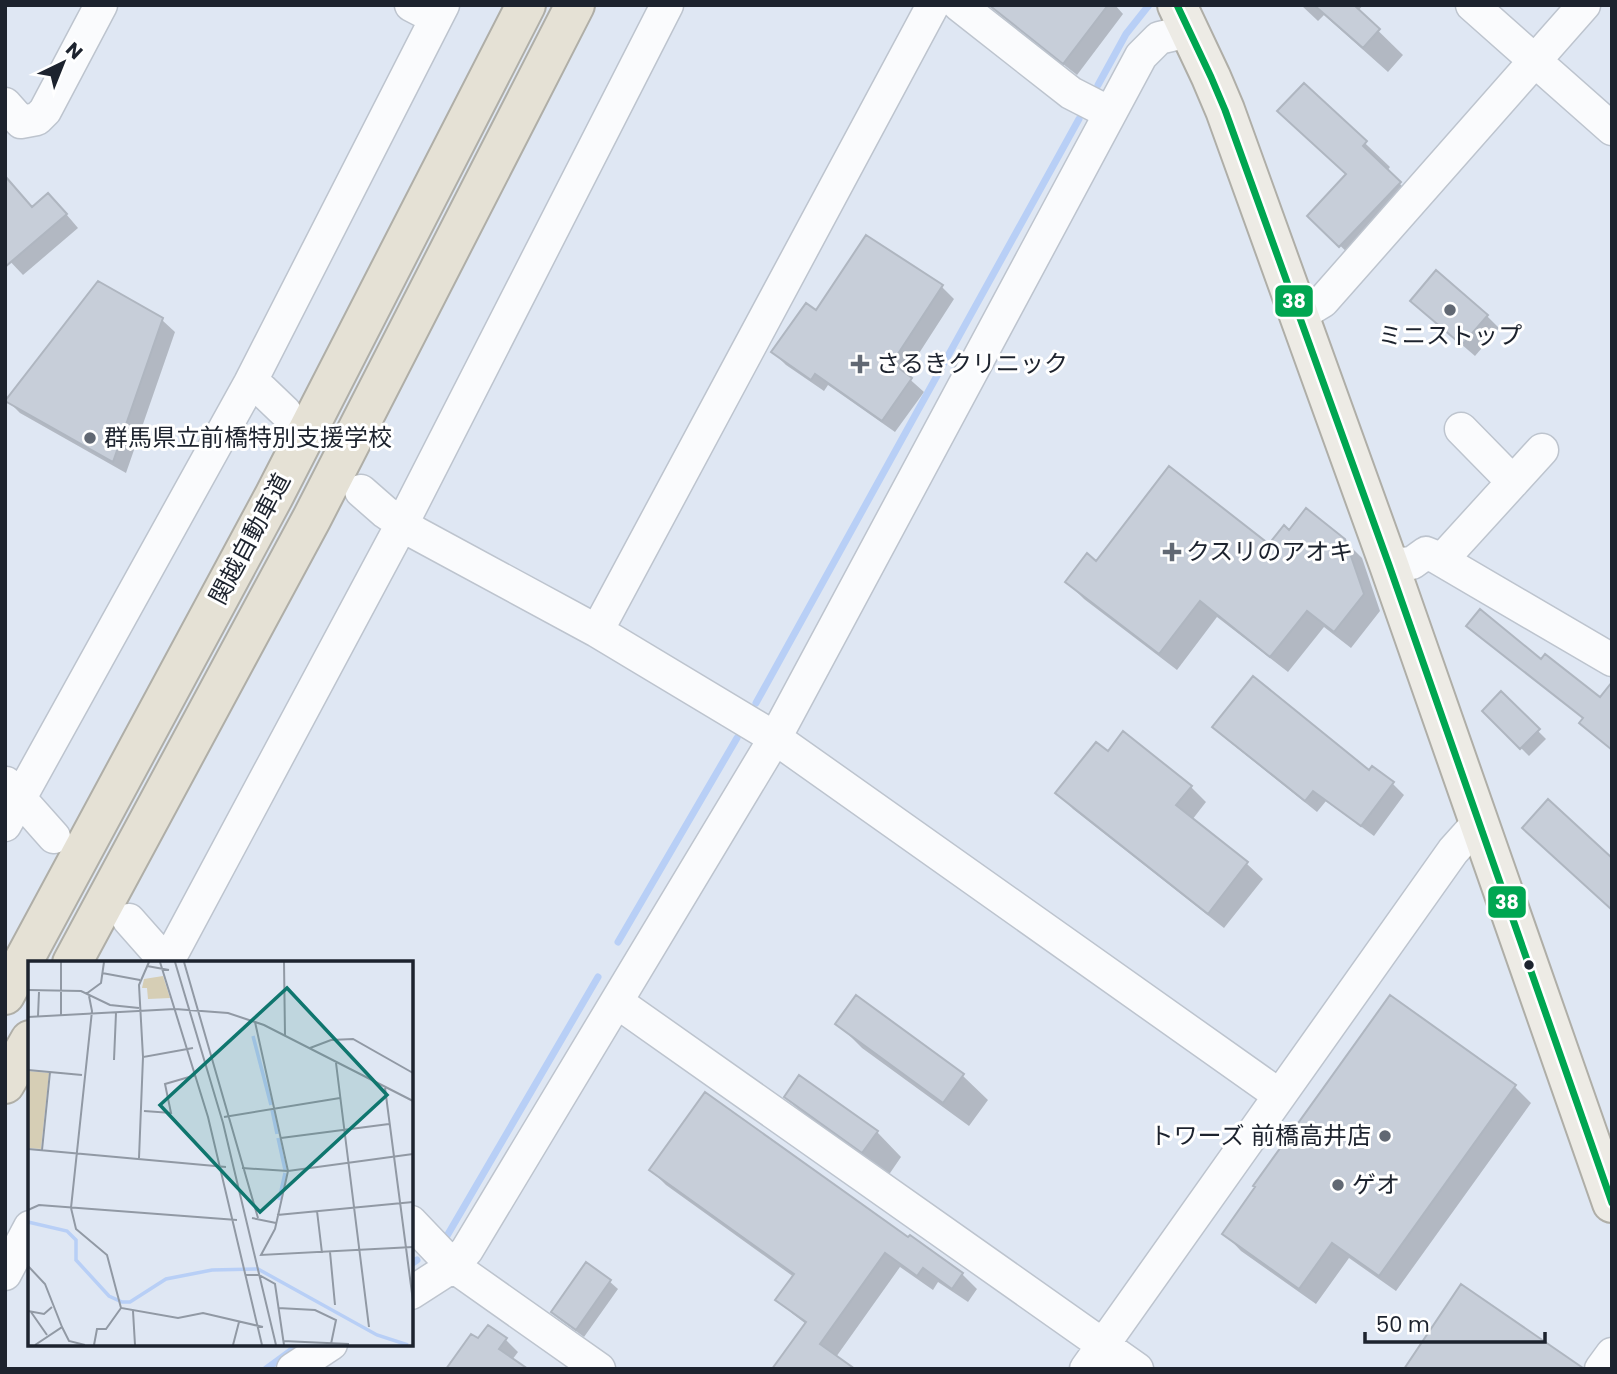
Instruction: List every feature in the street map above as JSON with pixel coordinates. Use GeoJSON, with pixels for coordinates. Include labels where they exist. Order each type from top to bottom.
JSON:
{"type":"FeatureCollection","features":[{"type":"Feature","properties":{"kind":"highway","name":"関越自動車道"},"geometry":{"type":"LineString","coordinates":[[5,995],[274,496],[526,5]]}},
{"type":"Feature","properties":{"kind":"highway","name":"関越自動車道"},"geometry":{"type":"LineString","coordinates":[[73,961],[312,518],[575,5]]}},
{"type":"Feature","properties":{"kind":"highway"},"geometry":{"type":"LineString","coordinates":[[5,1084],[28,1044]]}},
{"type":"Feature","properties":{"kind":"main road"},"geometry":{"type":"LineString","coordinates":[[1183,18],[1225,110],[1300,315],[1612,1203]]}},
{"type":"Feature","properties":{"kind":"street"},"geometry":{"type":"LineString","coordinates":[[5,104],[21,122],[37,119],[45,111],[101,5]]}},
{"type":"Feature","properties":{"kind":"street"},"geometry":{"type":"LineString","coordinates":[[168,961],[402,524],[667,5]]}},
{"type":"Feature","properties":{"kind":"street"},"geometry":{"type":"LineString","coordinates":[[597,631],[933,5]]}},
{"type":"Feature","properties":{"kind":"street"},"geometry":{"type":"LineString","coordinates":[[959,5],[1071,93],[1110,113]]}},
{"type":"Feature","properties":{"kind":"street"},"geometry":{"type":"LineString","coordinates":[[1472,5],[1612,129]]}},
{"type":"Feature","properties":{"kind":"street"},"geometry":{"type":"LineString","coordinates":[[1300,315],[1324,301],[1584,5]]}},
{"type":"Feature","properties":{"kind":"street"},"geometry":{"type":"LineString","coordinates":[[54,837],[10,802],[250,383],[430,10]]}},
{"type":"Feature","properties":{"kind":"street"},"geometry":{"type":"LineString","coordinates":[[413,1292],[453,1266],[467,1250],[617,1002],[775,738],[1141,56],[1183,18]]}},
{"type":"Feature","properties":{"kind":"street"},"geometry":{"type":"LineString","coordinates":[[250,383],[262,390],[285,412]]}},
{"type":"Feature","properties":{"kind":"street"},"geometry":{"type":"LineString","coordinates":[[1461,429],[1513,482]]}},
{"type":"Feature","properties":{"kind":"street"},"geometry":{"type":"LineString","coordinates":[[1443,561],[1542,450]]}},
{"type":"Feature","properties":{"kind":"street"},"geometry":{"type":"LineString","coordinates":[[361,491],[402,524],[597,631],[775,738],[1279,1095]]}},
{"type":"Feature","properties":{"kind":"street"},"geometry":{"type":"LineString","coordinates":[[1389,565],[1412,563],[1426,553],[1612,660]]}},
{"type":"Feature","properties":{"kind":"street"},"geometry":{"type":"LineString","coordinates":[[1095,1357],[1453,851],[1470,832],[1480,828]]}},
{"type":"Feature","properties":{"kind":"street"},"geometry":{"type":"LineString","coordinates":[[129,920],[165,961]]}},
{"type":"Feature","properties":{"kind":"street"},"geometry":{"type":"LineString","coordinates":[[617,1002],[1095,1357],[1137,1369]]}},
{"type":"Feature","properties":{"kind":"street"},"geometry":{"type":"LineString","coordinates":[[413,1224],[453,1266],[599,1369]]}},
{"type":"Feature","properties":{"kind":"street"},"geometry":{"type":"LineString","coordinates":[[5,1274],[28,1231]]}},
{"type":"Feature","properties":{"kind":"street"},"geometry":{"type":"LineString","coordinates":[[293,1369],[328,1346]]}},
{"type":"Feature","properties":{"kind":"street"},"geometry":{"type":"LineString","coordinates":[[1601,1369],[1612,1353]]}},
{"type":"Feature","properties":{"kind":"building"},"geometry":{"type":"Polygon","coordinates":[[[989,5],[1108,5],[1063,64],[989,5]]]}},
{"type":"Feature","properties":{"kind":"building"},"geometry":{"type":"Polygon","coordinates":[[[1314,5],[1354,5],[1380,29],[1363,48],[1314,5]]]}},
{"type":"Feature","properties":{"kind":"building"},"geometry":{"type":"Polygon","coordinates":[[[1304,83],[1367,141],[1363,146],[1401,182],[1339,247],[1307,216],[1346,174],[1277,111],[1304,83]]]}},
{"type":"Feature","properties":{"kind":"building"},"geometry":{"type":"Polygon","coordinates":[[[5,176],[32,207],[48,193],[67,214],[5,267],[5,176]]]}},
{"type":"Feature","properties":{"kind":"building"},"geometry":{"type":"Polygon","coordinates":[[[866,235],[943,285],[892,363],[912,378],[882,421],[815,374],[811,380],[771,352],[806,303],[816,310],[866,235]]]}},
{"type":"Feature","properties":{"kind":"building"},"geometry":{"type":"Polygon","coordinates":[[[1436,270],[1488,315],[1462,345],[1410,301],[1436,270]]]}},
{"type":"Feature","properties":{"kind":"building"},"geometry":{"type":"Polygon","coordinates":[[[98,281],[163,318],[113,462],[5,401],[98,281]]]}},
{"type":"Feature","properties":{"kind":"building"},"geometry":{"type":"Polygon","coordinates":[[[1169,466],[1269,544],[1284,525],[1289,530],[1306,508],[1345,539],[1364,594],[1334,632],[1307,611],[1270,657],[1200,601],[1159,654],[1065,582],[1087,553],[1096,561],[1169,466]]]}},
{"type":"Feature","properties":{"kind":"building"},"geometry":{"type":"Polygon","coordinates":[[[1480,609],[1541,659],[1545,654],[1600,697],[1612,682],[1612,750],[1579,723],[1583,718],[1466,626],[1480,609]]]}},
{"type":"Feature","properties":{"kind":"building"},"geometry":{"type":"Polygon","coordinates":[[[1253,676],[1369,770],[1372,766],[1394,782],[1361,826],[1313,791],[1305,801],[1212,727],[1253,676]]]}},
{"type":"Feature","properties":{"kind":"building"},"geometry":{"type":"Polygon","coordinates":[[[1501,691],[1540,729],[1520,749],[1482,711],[1501,691]]]}},
{"type":"Feature","properties":{"kind":"building"},"geometry":{"type":"Polygon","coordinates":[[[1123,731],[1192,786],[1176,805],[1248,862],[1208,914],[1055,793],[1096,742],[1108,751],[1123,731]]]}},
{"type":"Feature","properties":{"kind":"building"},"geometry":{"type":"Polygon","coordinates":[[[1548,799],[1612,858],[1612,910],[1522,828],[1548,799]]]}},
{"type":"Feature","properties":{"kind":"building"},"geometry":{"type":"Polygon","coordinates":[[[856,995],[964,1074],[943,1103],[835,1024],[856,995]]]}},
{"type":"Feature","properties":{"kind":"building","name":"トワーズ 前橋高井店"},"geometry":{"type":"Polygon","coordinates":[[[1390,995],[1516,1085],[1379,1276],[1332,1243],[1299,1289],[1222,1234],[1255,1187],[1253,1186],[1390,995]]]}},
{"type":"Feature","properties":{"kind":"building"},"geometry":{"type":"Polygon","coordinates":[[[799,1075],[878,1131],[862,1153],[784,1097],[799,1075]]]}},
{"type":"Feature","properties":{"kind":"building"},"geometry":{"type":"Polygon","coordinates":[[[705,1092],[908,1237],[910,1235],[963,1273],[952,1289],[923,1268],[917,1276],[885,1253],[820,1344],[855,1369],[772,1369],[806,1322],[775,1300],[794,1274],[649,1170],[705,1092]]]}},
{"type":"Feature","properties":{"kind":"building"},"geometry":{"type":"Polygon","coordinates":[[[586,1262],[611,1280],[576,1330],[551,1312],[586,1262]]]}},
{"type":"Feature","properties":{"kind":"building"},"geometry":{"type":"Polygon","coordinates":[[[1461,1284],[1583,1368],[1583,1369],[1404,1369],[1461,1284]]]}},
{"type":"Feature","properties":{"kind":"building"},"geometry":{"type":"Polygon","coordinates":[[[488,1325],[507,1338],[499,1349],[528,1369],[446,1369],[471,1334],[478,1338],[488,1325]]]}},
{"type":"Feature","properties":{"kind":"waterway"},"geometry":{"type":"LineString","coordinates":[[1098,85],[1126,34],[1149,5]]}},
{"type":"Feature","properties":{"kind":"waterway"},"geometry":{"type":"LineString","coordinates":[[756,703],[1079,119]]}},
{"type":"Feature","properties":{"kind":"waterway"},"geometry":{"type":"LineString","coordinates":[[618,942],[737,738]]}},
{"type":"Feature","properties":{"kind":"waterway"},"geometry":{"type":"LineString","coordinates":[[444,1241],[598,977]]}},
{"type":"Feature","properties":{"kind":"waterway"},"geometry":{"type":"LineString","coordinates":[[413,1263],[417,1260]]}},
{"type":"Feature","properties":{"kind":"waterway"},"geometry":{"type":"LineString","coordinates":[[266,1369],[297,1346]]}},
{"type":"Feature","properties":{"kind":"transit line","name":"38"},"geometry":{"type":"LineString","coordinates":[[1177,5],[1225,110],[1389,565],[1612,1203]]}},
{"type":"Feature","properties":{"kind":"place","name":"ミニストップ"},"geometry":{"type":"Point","coordinates":[1450,310]}},
{"type":"Feature","properties":{"kind":"place","name":"さるきクリニック"},"geometry":{"type":"Point","coordinates":[860,364]}},
{"type":"Feature","properties":{"kind":"place","name":"群馬県立前橋特別支援学校"},"geometry":{"type":"Point","coordinates":[90,438]}},
{"type":"Feature","properties":{"kind":"place","name":"クスリのアオキ"},"geometry":{"type":"Point","coordinates":[1172,552]}},
{"type":"Feature","properties":{"kind":"place","name":"トワーズ 前橋高井店"},"geometry":{"type":"Point","coordinates":[1385,1136]}},
{"type":"Feature","properties":{"kind":"place","name":"ゲオ"},"geometry":{"type":"Point","coordinates":[1338,1185]}}]}
